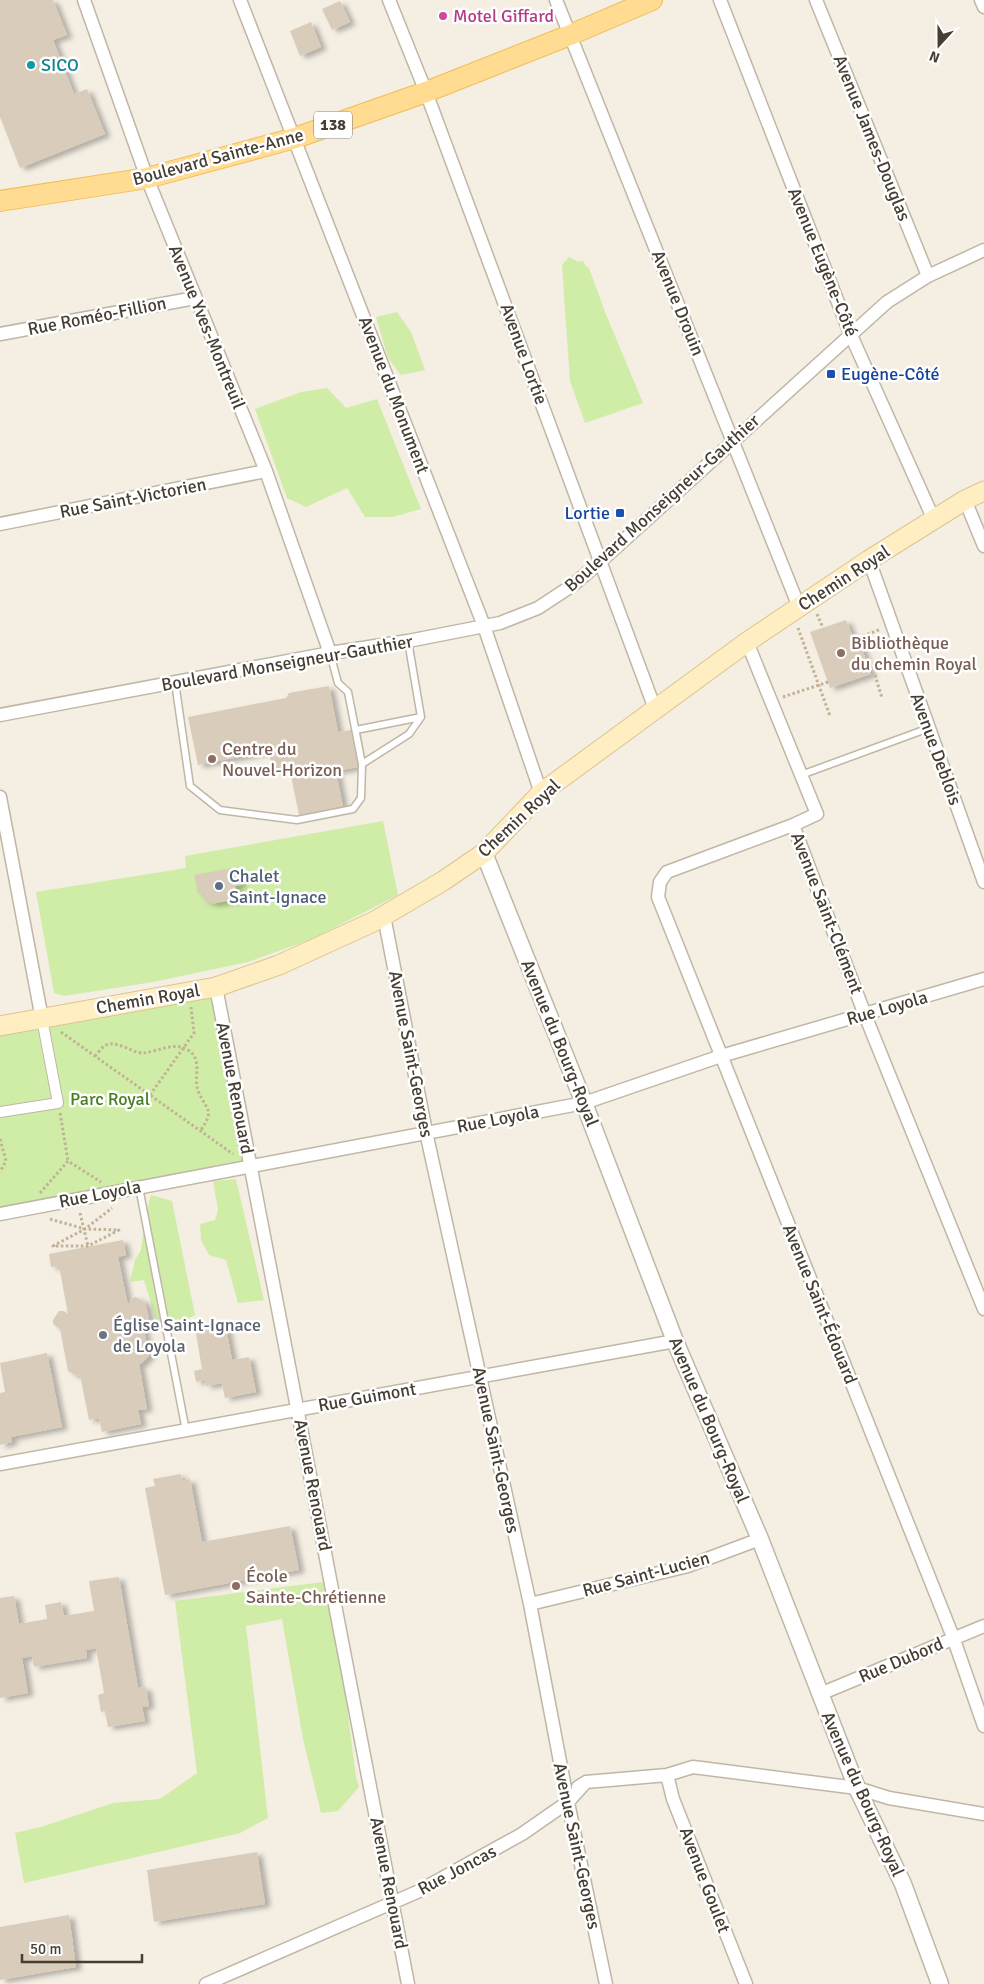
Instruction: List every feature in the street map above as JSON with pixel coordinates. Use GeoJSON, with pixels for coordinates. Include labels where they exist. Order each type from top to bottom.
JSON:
{"type":"FeatureCollection","features":[{"type":"Feature","properties":{"kind":"main road","name":"Boulevard Sainte-Anne"},"geometry":{"type":"LineString","coordinates":[[0,202],[147,178],[294,138],[426,92],[652,0]]}},
{"type":"Feature","properties":{"kind":"main road","name":"Chemin Royal"},"geometry":{"type":"LineString","coordinates":[[0,1026],[216,987],[279,965],[384,916],[443,881],[484,853],[541,793],[747,642],[869,560],[965,500],[984,491]]}},
{"type":"Feature","properties":{"kind":"street","name":"Avenue Yves-Montreuil"},"geometry":{"type":"LineString","coordinates":[[84,0],[147,178],[194,298],[266,471],[330,653]]}},
{"type":"Feature","properties":{"kind":"street","name":"Avenue du Monument"},"geometry":{"type":"LineString","coordinates":[[240,0],[484,626],[541,793]]}},
{"type":"Feature","properties":{"kind":"street","name":"Avenue Lortie"},"geometry":{"type":"LineString","coordinates":[[389,0],[426,92],[601,561],[654,709]]}},
{"type":"Feature","properties":{"kind":"street","name":"Avenue Drouin"},"geometry":{"type":"LineString","coordinates":[[556,0],[733,440],[795,609]]}},
{"type":"Feature","properties":{"kind":"street","name":"Avenue Eugène-Côté"},"geometry":{"type":"LineString","coordinates":[[720,0],[850,334],[934,520]]}},
{"type":"Feature","properties":{"kind":"street","name":"Avenue James-Douglas"},"geometry":{"type":"LineString","coordinates":[[816,0],[928,276]]}},
{"type":"Feature","properties":{"kind":"street"},"geometry":{"type":"LineString","coordinates":[[981,0],[984,7]]}},
{"type":"Feature","properties":{"kind":"street","name":"Boulevard Monseigneur-Gauthier"},"geometry":{"type":"LineString","coordinates":[[0,715],[500,623],[538,608],[573,585],[601,561],[887,302],[928,276],[984,250]]}},
{"type":"Feature","properties":{"kind":"street","name":"Rue Roméo-Fillion"},"geometry":{"type":"LineString","coordinates":[[0,334],[194,298]]}},
{"type":"Feature","properties":{"kind":"street","name":"Rue Saint-Victorien"},"geometry":{"type":"LineString","coordinates":[[0,524],[266,471]]}},
{"type":"Feature","properties":{"kind":"street"},"geometry":{"type":"LineString","coordinates":[[965,500],[984,546]]}},
{"type":"Feature","properties":{"kind":"street","name":"Avenue Deblois"},"geometry":{"type":"LineString","coordinates":[[869,560],[984,882]]}},
{"type":"Feature","properties":{"kind":"street","name":"Avenue Saint-Clément"},"geometry":{"type":"LineString","coordinates":[[747,642],[817,814],[793,825],[865,1015],[984,1309]]}},
{"type":"Feature","properties":{"kind":"street"},"geometry":{"type":"LineString","coordinates":[[0,797],[58,1103],[0,1112]]}},
{"type":"Feature","properties":{"kind":"street","name":"Avenue Saint-Édouard"},"geometry":{"type":"LineString","coordinates":[[793,825],[667,872],[660,882],[658,897],[954,1637],[984,1726]]}},
{"type":"Feature","properties":{"kind":"street","name":"Avenue du Bourg-Royal"},"geometry":{"type":"LineString","coordinates":[[484,853],[584,1102],[675,1342],[760,1539],[857,1788],[903,1884],[940,1984]]}},
{"type":"Feature","properties":{"kind":"street","name":"Avenue Saint-Georges"},"geometry":{"type":"LineString","coordinates":[[384,916],[426,1132],[530,1604],[567,1798],[606,1984]]}},
{"type":"Feature","properties":{"kind":"street","name":"Rue Loyola"},"geometry":{"type":"LineString","coordinates":[[0,1214],[584,1102],[722,1056],[984,979]]}},
{"type":"Feature","properties":{"kind":"street","name":"Avenue Renouard"},"geometry":{"type":"LineString","coordinates":[[216,987],[408,1984]]}},
{"type":"Feature","properties":{"kind":"street","name":"Rue Guimont"},"geometry":{"type":"LineString","coordinates":[[0,1464],[675,1342]]}},
{"type":"Feature","properties":{"kind":"street","name":"Rue Saint-Lucien"},"geometry":{"type":"LineString","coordinates":[[530,1604],[688,1566],[760,1539]]}},
{"type":"Feature","properties":{"kind":"street","name":"Rue Dubord"},"geometry":{"type":"LineString","coordinates":[[820,1694],[984,1626]]}},
{"type":"Feature","properties":{"kind":"street","name":"Rue Joncas"},"geometry":{"type":"LineString","coordinates":[[206,1984],[417,1892],[522,1834],[586,1782],[667,1775],[693,1767],[857,1788],[889,1798],[984,1814]]}},
{"type":"Feature","properties":{"kind":"street","name":"Avenue Goulet"},"geometry":{"type":"LineString","coordinates":[[667,1775],[674,1798],[746,1984]]}},
{"type":"Feature","properties":{"kind":"lane"},"geometry":{"type":"LineString","coordinates":[[362,764],[409,734],[421,717],[408,641]]}},
{"type":"Feature","properties":{"kind":"lane"},"geometry":{"type":"LineString","coordinates":[[175,682],[190,786],[220,810],[297,820],[353,809],[361,798],[362,764],[348,692],[338,683],[330,653]]}},
{"type":"Feature","properties":{"kind":"lane"},"geometry":{"type":"LineString","coordinates":[[356,730],[421,717]]}},
{"type":"Feature","properties":{"kind":"lane"},"geometry":{"type":"LineString","coordinates":[[801,775],[929,728]]}},
{"type":"Feature","properties":{"kind":"lane"},"geometry":{"type":"LineString","coordinates":[[139,1187],[186,1430]]}},
{"type":"Feature","properties":{"kind":"path"},"geometry":{"type":"LineString","coordinates":[[795,609],[818,685],[830,716]]}},
{"type":"Feature","properties":{"kind":"path"},"geometry":{"type":"LineString","coordinates":[[858,638],[892,624]]}},
{"type":"Feature","properties":{"kind":"path"},"geometry":{"type":"LineString","coordinates":[[875,676],[882,698]]}},
{"type":"Feature","properties":{"kind":"path"},"geometry":{"type":"LineString","coordinates":[[771,702],[828,682]]}},
{"type":"Feature","properties":{"kind":"path"},"geometry":{"type":"LineString","coordinates":[[150,1094],[194,1034],[194,1020],[188,992]]}},
{"type":"Feature","properties":{"kind":"path"},"geometry":{"type":"LineString","coordinates":[[42,1019],[250,1166]]}},
{"type":"Feature","properties":{"kind":"path"},"geometry":{"type":"LineString","coordinates":[[95,1056],[105,1045],[113,1044],[142,1053],[175,1047],[188,1050],[197,1060],[198,1092],[209,1110],[208,1119],[201,1130]]}},
{"type":"Feature","properties":{"kind":"path"},"geometry":{"type":"LineString","coordinates":[[58,1103],[68,1161],[116,1191]]}},
{"type":"Feature","properties":{"kind":"path"},"geometry":{"type":"LineString","coordinates":[[0,1139],[6,1161],[0,1172]]}},
{"type":"Feature","properties":{"kind":"path"},"geometry":{"type":"LineString","coordinates":[[26,1209],[68,1161]]}},
{"type":"Feature","properties":{"kind":"path"},"geometry":{"type":"LineString","coordinates":[[76,1199],[86,1229],[88,1246]]}},
{"type":"Feature","properties":{"kind":"path"},"geometry":{"type":"LineString","coordinates":[[86,1229],[119,1230],[88,1246],[53,1246],[86,1229],[116,1205]]}},
{"type":"Feature","properties":{"kind":"green space"},"geometry":{"type":"Polygon","coordinates":[[[569,257],[579,262],[583,261],[589,268],[643,403],[585,423],[570,381],[562,265],[569,257]]]}},
{"type":"Feature","properties":{"kind":"green space"},"geometry":{"type":"Polygon","coordinates":[[[397,312],[411,332],[425,370],[401,375],[388,358],[376,317],[397,312]]]}},
{"type":"Feature","properties":{"kind":"green space"},"geometry":{"type":"Polygon","coordinates":[[[327,388],[346,408],[377,399],[421,509],[393,517],[365,517],[347,488],[306,507],[287,498],[255,409],[301,392],[327,388]]]}},
{"type":"Feature","properties":{"kind":"green space"},"geometry":{"type":"Polygon","coordinates":[[[383,821],[398,895],[312,939],[248,962],[153,982],[64,996],[54,993],[36,892],[186,868],[185,856],[383,821]]]}},
{"type":"Feature","properties":{"kind":"green space","name":"Parc Royal"},"geometry":{"type":"Polygon","coordinates":[[[216,987],[250,1165],[0,1214],[0,1026],[216,987]]]}},
{"type":"Feature","properties":{"kind":"green space"},"geometry":{"type":"Polygon","coordinates":[[[236,1179],[264,1300],[238,1303],[226,1260],[209,1255],[201,1240],[200,1224],[215,1220],[218,1210],[213,1181],[236,1179]]]}},
{"type":"Feature","properties":{"kind":"green space"},"geometry":{"type":"Polygon","coordinates":[[[151,1195],[172,1201],[195,1315],[182,1322],[158,1327],[144,1280],[130,1282],[135,1260],[141,1250],[145,1218],[151,1195]]]}},
{"type":"Feature","properties":{"kind":"green space"},"geometry":{"type":"Polygon","coordinates":[[[331,1581],[356,1777],[359,1787],[338,1811],[321,1813],[303,1739],[282,1619],[246,1626],[268,1818],[240,1833],[24,1883],[15,1833],[44,1826],[113,1803],[160,1799],[197,1773],[175,1601],[331,1581]]]}},
{"type":"Feature","properties":{"kind":"building","name":"SICO"},"geometry":{"type":"Polygon","coordinates":[[[0,0],[53,0],[67,35],[53,40],[74,94],[87,89],[105,134],[20,168],[0,117],[0,0]]]}},
{"type":"Feature","properties":{"kind":"building"},"geometry":{"type":"Polygon","coordinates":[[[340,1],[350,22],[332,30],[322,9],[340,1]]]}},
{"type":"Feature","properties":{"kind":"building"},"geometry":{"type":"Polygon","coordinates":[[[311,22],[321,47],[300,56],[290,31],[311,22]]]}},
{"type":"Feature","properties":{"kind":"building"},"geometry":{"type":"Polygon","coordinates":[[[846,620],[854,640],[858,638],[871,674],[830,688],[810,632],[846,620]]]}},
{"type":"Feature","properties":{"kind":"building","name":"Centre du Nouvel-Horizon"},"geometry":{"type":"Polygon","coordinates":[[[329,686],[338,732],[351,730],[358,767],[336,771],[343,807],[299,815],[289,766],[272,770],[269,751],[198,765],[188,717],[286,698],[289,693],[329,686]]]}},
{"type":"Feature","properties":{"kind":"building"},"geometry":{"type":"Polygon","coordinates":[[[237,867],[241,885],[235,886],[238,899],[211,904],[210,901],[204,902],[203,893],[198,894],[194,875],[237,867]]]}},
{"type":"Feature","properties":{"kind":"building","name":"Église Saint-Ignace de Loyola"},"geometry":{"type":"Polygon","coordinates":[[[123,1240],[126,1255],[118,1257],[128,1305],[132,1298],[136,1297],[145,1302],[149,1318],[142,1320],[149,1356],[139,1364],[147,1409],[138,1410],[141,1424],[102,1432],[99,1418],[89,1420],[80,1375],[77,1376],[68,1371],[60,1329],[53,1324],[53,1320],[59,1311],[68,1314],[59,1266],[51,1267],[49,1254],[123,1240]]]}},
{"type":"Feature","properties":{"kind":"building"},"geometry":{"type":"Polygon","coordinates":[[[225,1322],[232,1360],[249,1357],[256,1392],[225,1398],[222,1383],[206,1386],[205,1380],[196,1382],[194,1371],[202,1369],[195,1328],[225,1322]]]}},
{"type":"Feature","properties":{"kind":"building"},"geometry":{"type":"Polygon","coordinates":[[[47,1353],[62,1427],[11,1437],[12,1442],[0,1445],[0,1393],[5,1392],[0,1363],[47,1353]]]}},
{"type":"Feature","properties":{"kind":"building"},"geometry":{"type":"Polygon","coordinates":[[[181,1474],[182,1481],[190,1479],[202,1542],[290,1526],[299,1570],[165,1595],[145,1488],[155,1486],[153,1479],[181,1474]]]}},
{"type":"Feature","properties":{"kind":"building"},"geometry":{"type":"Polygon","coordinates":[[[119,1577],[138,1688],[146,1687],[149,1706],[142,1707],[145,1721],[108,1727],[105,1711],[101,1712],[98,1695],[104,1693],[96,1648],[86,1650],[87,1658],[34,1667],[32,1656],[22,1658],[28,1693],[0,1698],[0,1598],[14,1596],[19,1624],[47,1619],[45,1605],[61,1602],[64,1616],[94,1611],[89,1581],[119,1577]]]}},
{"type":"Feature","properties":{"kind":"building"},"geometry":{"type":"Polygon","coordinates":[[[257,1852],[265,1904],[154,1922],[147,1870],[257,1852]]]}},
{"type":"Feature","properties":{"kind":"building"},"geometry":{"type":"Polygon","coordinates":[[[69,1915],[76,1967],[0,1980],[0,1927],[69,1915]]]}},
{"type":"Feature","properties":{"kind":"place","name":"Motel Giffard"},"geometry":{"type":"Point","coordinates":[443,16]}},
{"type":"Feature","properties":{"kind":"place","name":"SICO"},"geometry":{"type":"Point","coordinates":[31,65]}},
{"type":"Feature","properties":{"kind":"place","name":"Eugène-Côté"},"geometry":{"type":"Point","coordinates":[831,374]}},
{"type":"Feature","properties":{"kind":"place","name":"Lortie"},"geometry":{"type":"Point","coordinates":[620,513]}},
{"type":"Feature","properties":{"kind":"place","name":"Bibliothèque du chemin Royal"},"geometry":{"type":"Point","coordinates":[841,653]}},
{"type":"Feature","properties":{"kind":"place","name":"Centre du Nouvel-Horizon"},"geometry":{"type":"Point","coordinates":[212,759]}},
{"type":"Feature","properties":{"kind":"place","name":"Chalet Saint-Ignace"},"geometry":{"type":"Point","coordinates":[219,886]}},
{"type":"Feature","properties":{"kind":"place","name":"Église Saint-Ignace de Loyola"},"geometry":{"type":"Point","coordinates":[103,1335]}},
{"type":"Feature","properties":{"kind":"place","name":"École Sainte-Chrétienne"},"geometry":{"type":"Point","coordinates":[236,1586]}}]}
